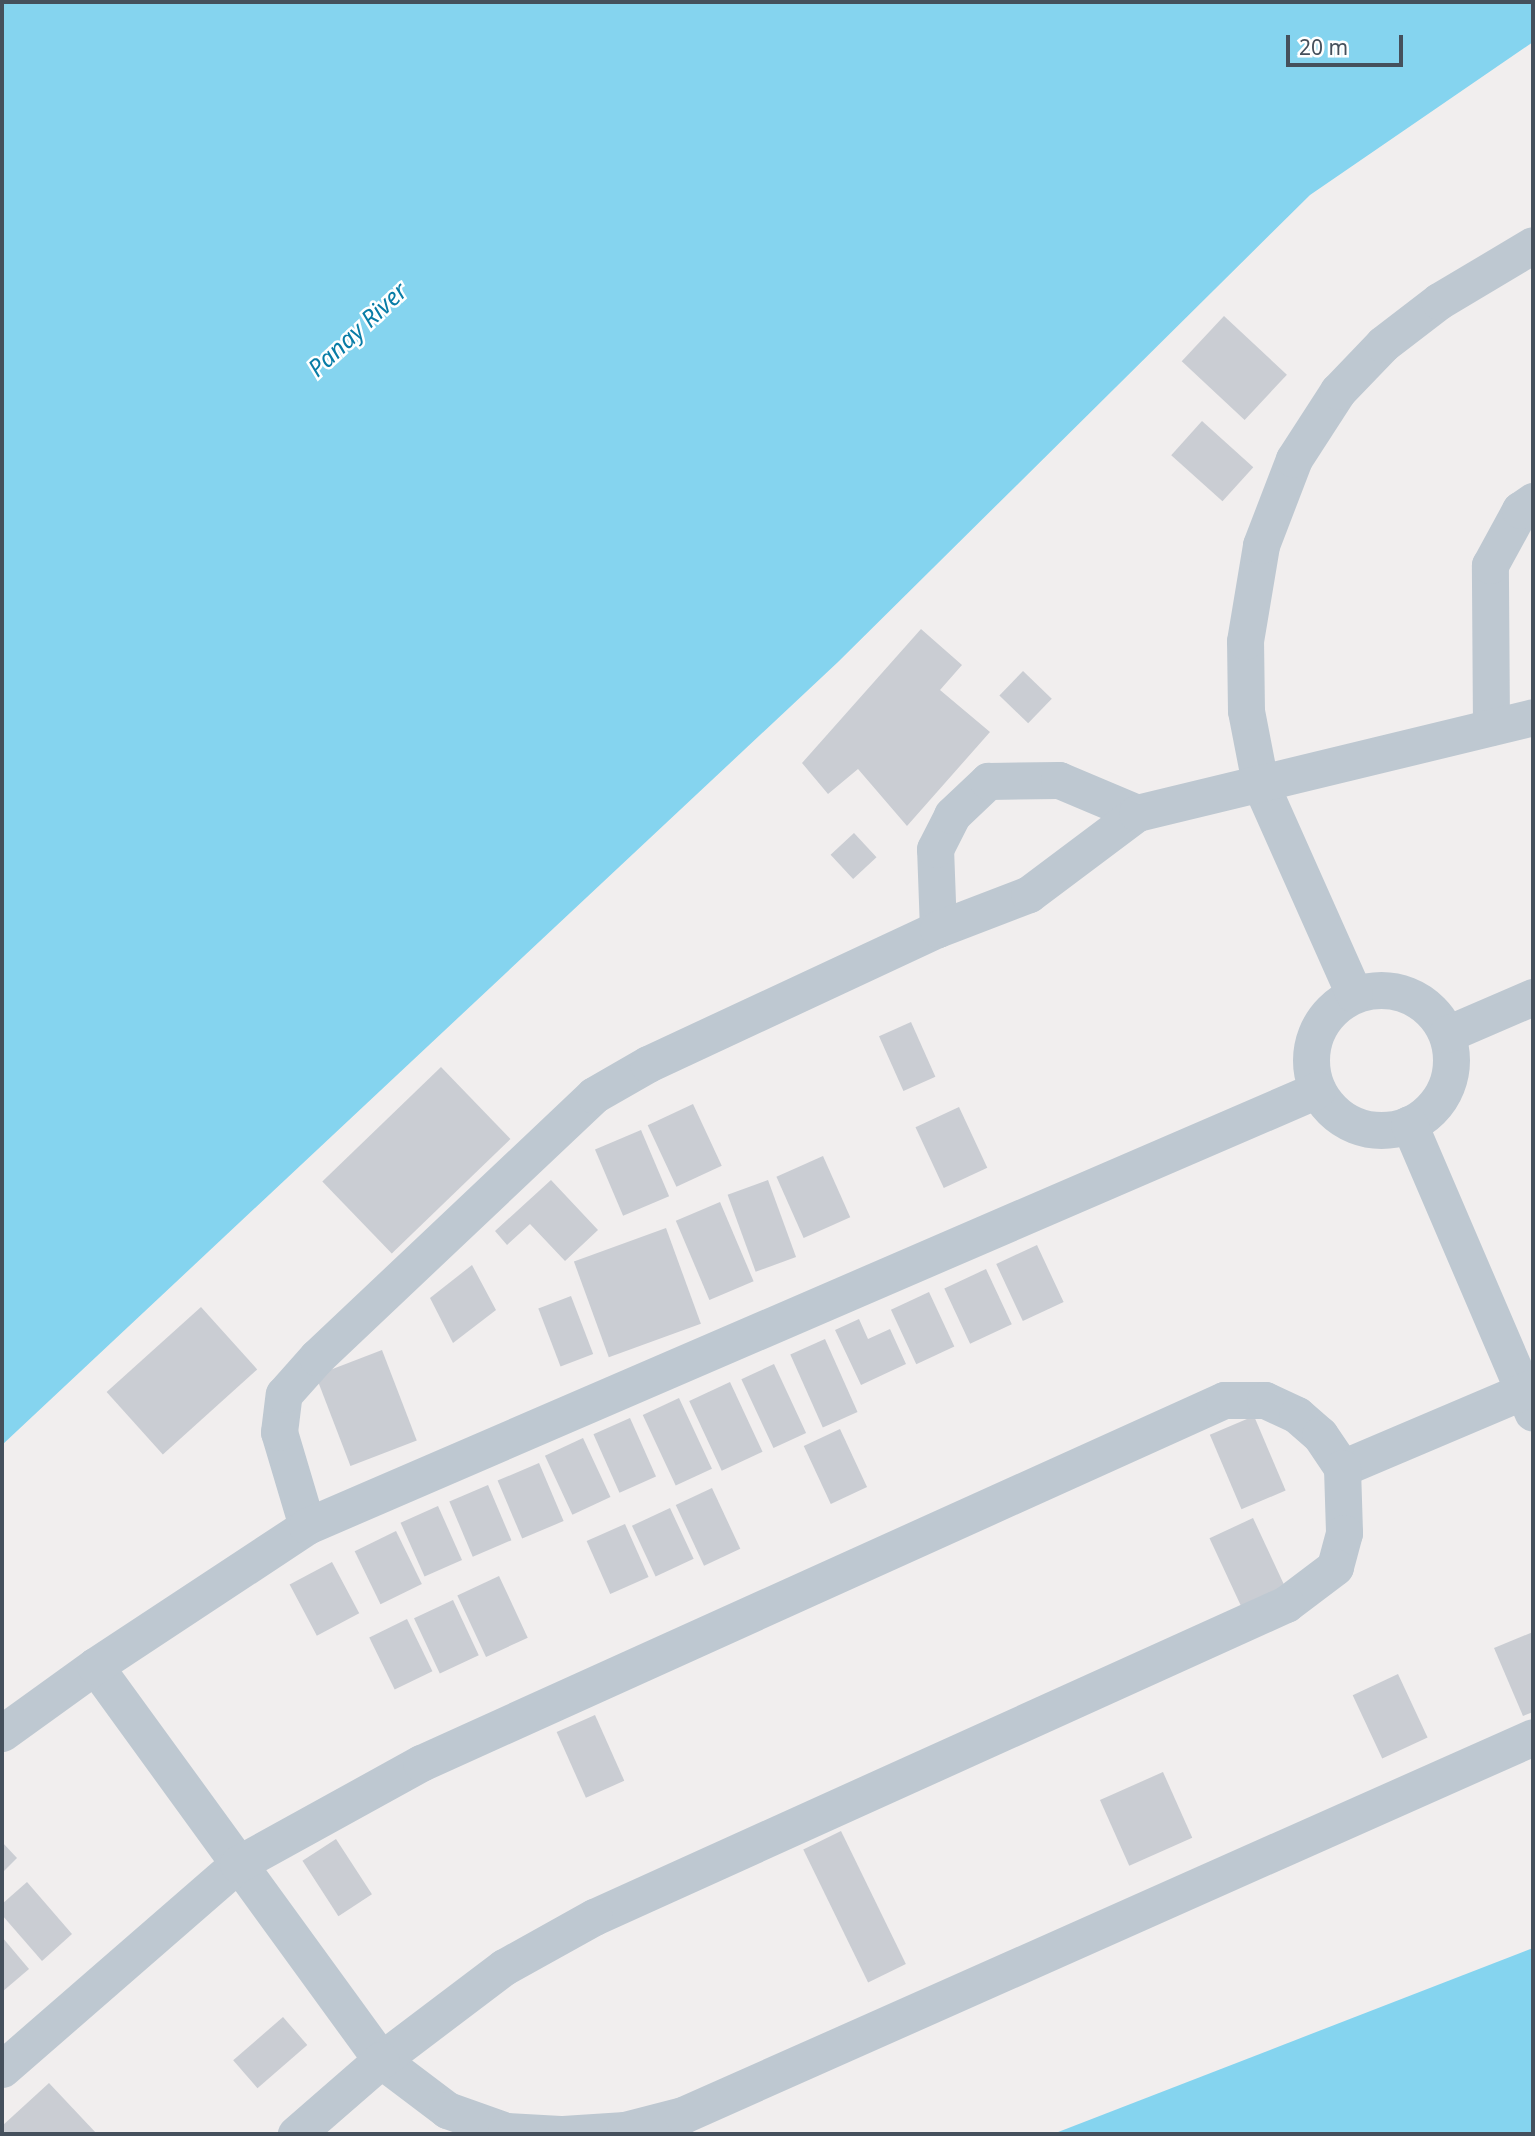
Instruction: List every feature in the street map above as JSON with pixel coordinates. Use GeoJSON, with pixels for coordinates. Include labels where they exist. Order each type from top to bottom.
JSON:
{"type":"FeatureCollection","features":[{"type":"Feature","properties":{"kind":"street"},"geometry":{"type":"LineString","coordinates":[[1354,994],[1261,783],[1246,711],[1245,641],[1261,545],[1294,459],[1338,391],[1383,344],[1439,301],[1533,245]]}},
{"type":"Feature","properties":{"kind":"street"},"geometry":{"type":"LineString","coordinates":[[1490,727],[1490,565],[1520,510],[1533,502]]}},
{"type":"Feature","properties":{"kind":"street"},"geometry":{"type":"LineString","coordinates":[[307,1526],[279,1432],[284,1394],[317,1357],[594,1095],[648,1064],[938,929],[1029,894],[1137,813],[1533,717]]}},
{"type":"Feature","properties":{"kind":"street"},"geometry":{"type":"LineString","coordinates":[[938,929],[935,849],[951,815],[988,781],[1059,780],[1137,813]]}},
{"type":"Feature","properties":{"kind":"street"},"geometry":{"type":"LineString","coordinates":[[1376,989],[1398,991],[1419,1000],[1436,1015],[1447,1034],[1452,1055],[1450,1076],[1442,1096],[1428,1113],[1409,1124],[1389,1130],[1366,1129],[1346,1121],[1328,1108],[1317,1090],[1311,1068],[1312,1045],[1320,1024],[1335,1006],[1354,994],[1376,989]]}},
{"type":"Feature","properties":{"kind":"street"},"geometry":{"type":"LineString","coordinates":[[1447,1034],[1533,997]]}},
{"type":"Feature","properties":{"kind":"street"},"geometry":{"type":"LineString","coordinates":[[2,1732],[95,1666],[307,1526],[1317,1090]]}},
{"type":"Feature","properties":{"kind":"street"},"geometry":{"type":"LineString","coordinates":[[1342,1468],[1530,1397],[1409,1124]]}},
{"type":"Feature","properties":{"kind":"street"},"geometry":{"type":"LineString","coordinates":[[2,2068],[238,1864],[421,1763],[1224,1401],[1265,1400],[1297,1415],[1320,1435],[1342,1468],[1344,1533],[1335,1567],[1286,1604],[594,1917],[504,1967],[381,2060],[296,2134]]}},
{"type":"Feature","properties":{"kind":"street"},"geometry":{"type":"LineString","coordinates":[[95,1666],[381,2060],[447,2110],[506,2131],[562,2134],[625,2130],[683,2115],[1533,1737]]}},
{"type":"Feature","properties":{"kind":"water","name":"Panay River"},"geometry":{"type":"Polygon","coordinates":[[[2,2],[1533,2],[1533,42],[1310,195],[838,662],[2,1445],[2,2]]]}},
{"type":"Feature","properties":{"kind":"water"},"geometry":{"type":"Polygon","coordinates":[[[1533,1948],[1533,2134],[1053,2134],[1533,1948]]]}},
{"type":"Feature","properties":{"kind":"building"},"geometry":{"type":"Polygon","coordinates":[[[1224,316],[1287,375],[1245,420],[1182,361],[1224,316]]]}},
{"type":"Feature","properties":{"kind":"building"},"geometry":{"type":"Polygon","coordinates":[[[1202,421],[1253,467],[1222,501],[1171,455],[1202,421]]]}},
{"type":"Feature","properties":{"kind":"building"},"geometry":{"type":"Polygon","coordinates":[[[921,629],[962,665],[940,690],[990,732],[907,826],[858,769],[828,794],[802,763],[921,629]]]}},
{"type":"Feature","properties":{"kind":"building"},"geometry":{"type":"Polygon","coordinates":[[[1023,671],[1052,699],[1028,723],[999,695],[1023,671]]]}},
{"type":"Feature","properties":{"kind":"building"},"geometry":{"type":"Polygon","coordinates":[[[854,833],[877,857],[853,879],[831,855],[854,833]]]}},
{"type":"Feature","properties":{"kind":"building"},"geometry":{"type":"Polygon","coordinates":[[[911,1022],[935,1077],[903,1091],[879,1036],[911,1022]]]}},
{"type":"Feature","properties":{"kind":"building"},"geometry":{"type":"Polygon","coordinates":[[[441,1067],[510,1139],[392,1254],[322,1182],[441,1067]]]}},
{"type":"Feature","properties":{"kind":"building"},"geometry":{"type":"Polygon","coordinates":[[[693,1104],[722,1166],[676,1187],[648,1125],[693,1104]]]}},
{"type":"Feature","properties":{"kind":"building"},"geometry":{"type":"Polygon","coordinates":[[[959,1107],[987,1168],[944,1188],[915,1127],[959,1107]]]}},
{"type":"Feature","properties":{"kind":"building"},"geometry":{"type":"Polygon","coordinates":[[[641,1130],[669,1196],[623,1216],[595,1150],[641,1130]]]}},
{"type":"Feature","properties":{"kind":"building"},"geometry":{"type":"Polygon","coordinates":[[[823,1156],[850,1217],[804,1238],[776,1177],[823,1156]]]}},
{"type":"Feature","properties":{"kind":"building"},"geometry":{"type":"Polygon","coordinates":[[[551,1180],[598,1230],[565,1261],[530,1224],[507,1245],[495,1231],[551,1180]]]}},
{"type":"Feature","properties":{"kind":"building"},"geometry":{"type":"Polygon","coordinates":[[[768,1180],[796,1257],[756,1272],[728,1195],[768,1180]]]}},
{"type":"Feature","properties":{"kind":"building"},"geometry":{"type":"Polygon","coordinates":[[[720,1202],[754,1281],[709,1300],[676,1221],[720,1202]]]}},
{"type":"Feature","properties":{"kind":"building"},"geometry":{"type":"Polygon","coordinates":[[[666,1228],[701,1324],[609,1357],[574,1262],[666,1228]]]}},
{"type":"Feature","properties":{"kind":"building"},"geometry":{"type":"Polygon","coordinates":[[[1037,1245],[1064,1302],[1023,1321],[996,1264],[1037,1245]]]}},
{"type":"Feature","properties":{"kind":"building"},"geometry":{"type":"Polygon","coordinates":[[[472,1265],[496,1310],[453,1343],[430,1298],[472,1265]]]}},
{"type":"Feature","properties":{"kind":"building"},"geometry":{"type":"Polygon","coordinates":[[[986,1269],[1012,1324],[970,1344],[944,1288],[986,1269]]]}},
{"type":"Feature","properties":{"kind":"building"},"geometry":{"type":"Polygon","coordinates":[[[929,1292],[954,1346],[916,1364],[891,1310],[929,1292]]]}},
{"type":"Feature","properties":{"kind":"building"},"geometry":{"type":"Polygon","coordinates":[[[571,1296],[593,1354],[561,1366],[538,1309],[571,1296]]]}},
{"type":"Feature","properties":{"kind":"building"},"geometry":{"type":"Polygon","coordinates":[[[201,1307],[257,1369],[163,1454],[107,1392],[201,1307]]]}},
{"type":"Feature","properties":{"kind":"building"},"geometry":{"type":"Polygon","coordinates":[[[859,1319],[868,1339],[890,1329],[906,1364],[861,1385],[835,1330],[859,1319]]]}},
{"type":"Feature","properties":{"kind":"building"},"geometry":{"type":"Polygon","coordinates":[[[825,1339],[858,1412],[823,1428],[790,1354],[825,1339]]]}},
{"type":"Feature","properties":{"kind":"building"},"geometry":{"type":"Polygon","coordinates":[[[382,1350],[417,1441],[350,1466],[316,1375],[382,1350]]]}},
{"type":"Feature","properties":{"kind":"building"},"geometry":{"type":"Polygon","coordinates":[[[774,1364],[806,1433],[773,1448],[741,1379],[774,1364]]]}},
{"type":"Feature","properties":{"kind":"building"},"geometry":{"type":"Polygon","coordinates":[[[730,1382],[763,1452],[722,1471],[689,1401],[730,1382]]]}},
{"type":"Feature","properties":{"kind":"building"},"geometry":{"type":"Polygon","coordinates":[[[679,1398],[712,1469],[676,1486],[643,1415],[679,1398]]]}},
{"type":"Feature","properties":{"kind":"building"},"geometry":{"type":"Polygon","coordinates":[[[1254,1416],[1286,1491],[1241,1509],[1210,1435],[1254,1416]]]}},
{"type":"Feature","properties":{"kind":"building"},"geometry":{"type":"Polygon","coordinates":[[[630,1418],[656,1476],[619,1493],[593,1434],[630,1418]]]}},
{"type":"Feature","properties":{"kind":"building"},"geometry":{"type":"Polygon","coordinates":[[[840,1429],[867,1487],[831,1504],[804,1446],[840,1429]]]}},
{"type":"Feature","properties":{"kind":"building"},"geometry":{"type":"Polygon","coordinates":[[[583,1438],[610,1497],[572,1515],[545,1456],[583,1438]]]}},
{"type":"Feature","properties":{"kind":"building"},"geometry":{"type":"Polygon","coordinates":[[[539,1463],[564,1521],[522,1539],[498,1481],[539,1463]]]}},
{"type":"Feature","properties":{"kind":"building"},"geometry":{"type":"Polygon","coordinates":[[[488,1485],[511,1540],[473,1557],[449,1501],[488,1485]]]}},
{"type":"Feature","properties":{"kind":"building"},"geometry":{"type":"Polygon","coordinates":[[[712,1488],[740,1549],[704,1566],[676,1505],[712,1488]]]}},
{"type":"Feature","properties":{"kind":"building"},"geometry":{"type":"Polygon","coordinates":[[[438,1506],[462,1560],[425,1577],[401,1523],[438,1506]]]}},
{"type":"Feature","properties":{"kind":"building"},"geometry":{"type":"Polygon","coordinates":[[[670,1508],[694,1559],[656,1577],[632,1526],[670,1508]]]}},
{"type":"Feature","properties":{"kind":"building"},"geometry":{"type":"Polygon","coordinates":[[[1253,1518],[1288,1594],[1245,1614],[1209,1538],[1253,1518]]]}},
{"type":"Feature","properties":{"kind":"building"},"geometry":{"type":"Polygon","coordinates":[[[625,1524],[649,1577],[610,1594],[587,1541],[625,1524]]]}},
{"type":"Feature","properties":{"kind":"building"},"geometry":{"type":"Polygon","coordinates":[[[396,1531],[422,1584],[381,1604],[355,1551],[396,1531]]]}},
{"type":"Feature","properties":{"kind":"building"},"geometry":{"type":"Polygon","coordinates":[[[332,1562],[359,1613],[317,1636],[290,1585],[332,1562]]]}},
{"type":"Feature","properties":{"kind":"building"},"geometry":{"type":"Polygon","coordinates":[[[499,1576],[528,1638],[486,1657],[457,1595],[499,1576]]]}},
{"type":"Feature","properties":{"kind":"building"},"geometry":{"type":"Polygon","coordinates":[[[453,1600],[479,1655],[440,1673],[414,1618],[453,1600]]]}},
{"type":"Feature","properties":{"kind":"building"},"geometry":{"type":"Polygon","coordinates":[[[407,1619],[432,1671],[395,1690],[369,1637],[407,1619]]]}},
{"type":"Feature","properties":{"kind":"building"},"geometry":{"type":"Polygon","coordinates":[[[1533,1632],[1533,1712],[1523,1716],[1494,1648],[1533,1632]]]}},
{"type":"Feature","properties":{"kind":"building"},"geometry":{"type":"Polygon","coordinates":[[[1398,1674],[1428,1737],[1382,1759],[1353,1695],[1398,1674]]]}},
{"type":"Feature","properties":{"kind":"building"},"geometry":{"type":"Polygon","coordinates":[[[595,1715],[624,1781],[586,1798],[557,1732],[595,1715]]]}},
{"type":"Feature","properties":{"kind":"building"},"geometry":{"type":"Polygon","coordinates":[[[1163,1772],[1192,1838],[1129,1866],[1100,1800],[1163,1772]]]}},
{"type":"Feature","properties":{"kind":"building"},"geometry":{"type":"Polygon","coordinates":[[[841,1831],[906,1964],[868,1982],[803,1849],[841,1831]]]}},
{"type":"Feature","properties":{"kind":"building"},"geometry":{"type":"Polygon","coordinates":[[[336,1839],[372,1894],[338,1916],[302,1861],[336,1839]]]}},
{"type":"Feature","properties":{"kind":"building"},"geometry":{"type":"Polygon","coordinates":[[[2,1842],[17,1858],[2,1873],[2,1842]]]}},
{"type":"Feature","properties":{"kind":"building"},"geometry":{"type":"Polygon","coordinates":[[[27,1882],[72,1934],[42,1961],[2,1915],[2,1904],[27,1882]]]}},
{"type":"Feature","properties":{"kind":"building"},"geometry":{"type":"Polygon","coordinates":[[[2,1937],[29,1969],[2,1992],[2,1937]]]}},
{"type":"Feature","properties":{"kind":"building"},"geometry":{"type":"Polygon","coordinates":[[[283,2017],[307,2045],[257,2088],[233,2060],[283,2017]]]}},
{"type":"Feature","properties":{"kind":"building"},"geometry":{"type":"Polygon","coordinates":[[[49,2083],[97,2134],[2,2134],[2,2126],[49,2083]]]}}]}
